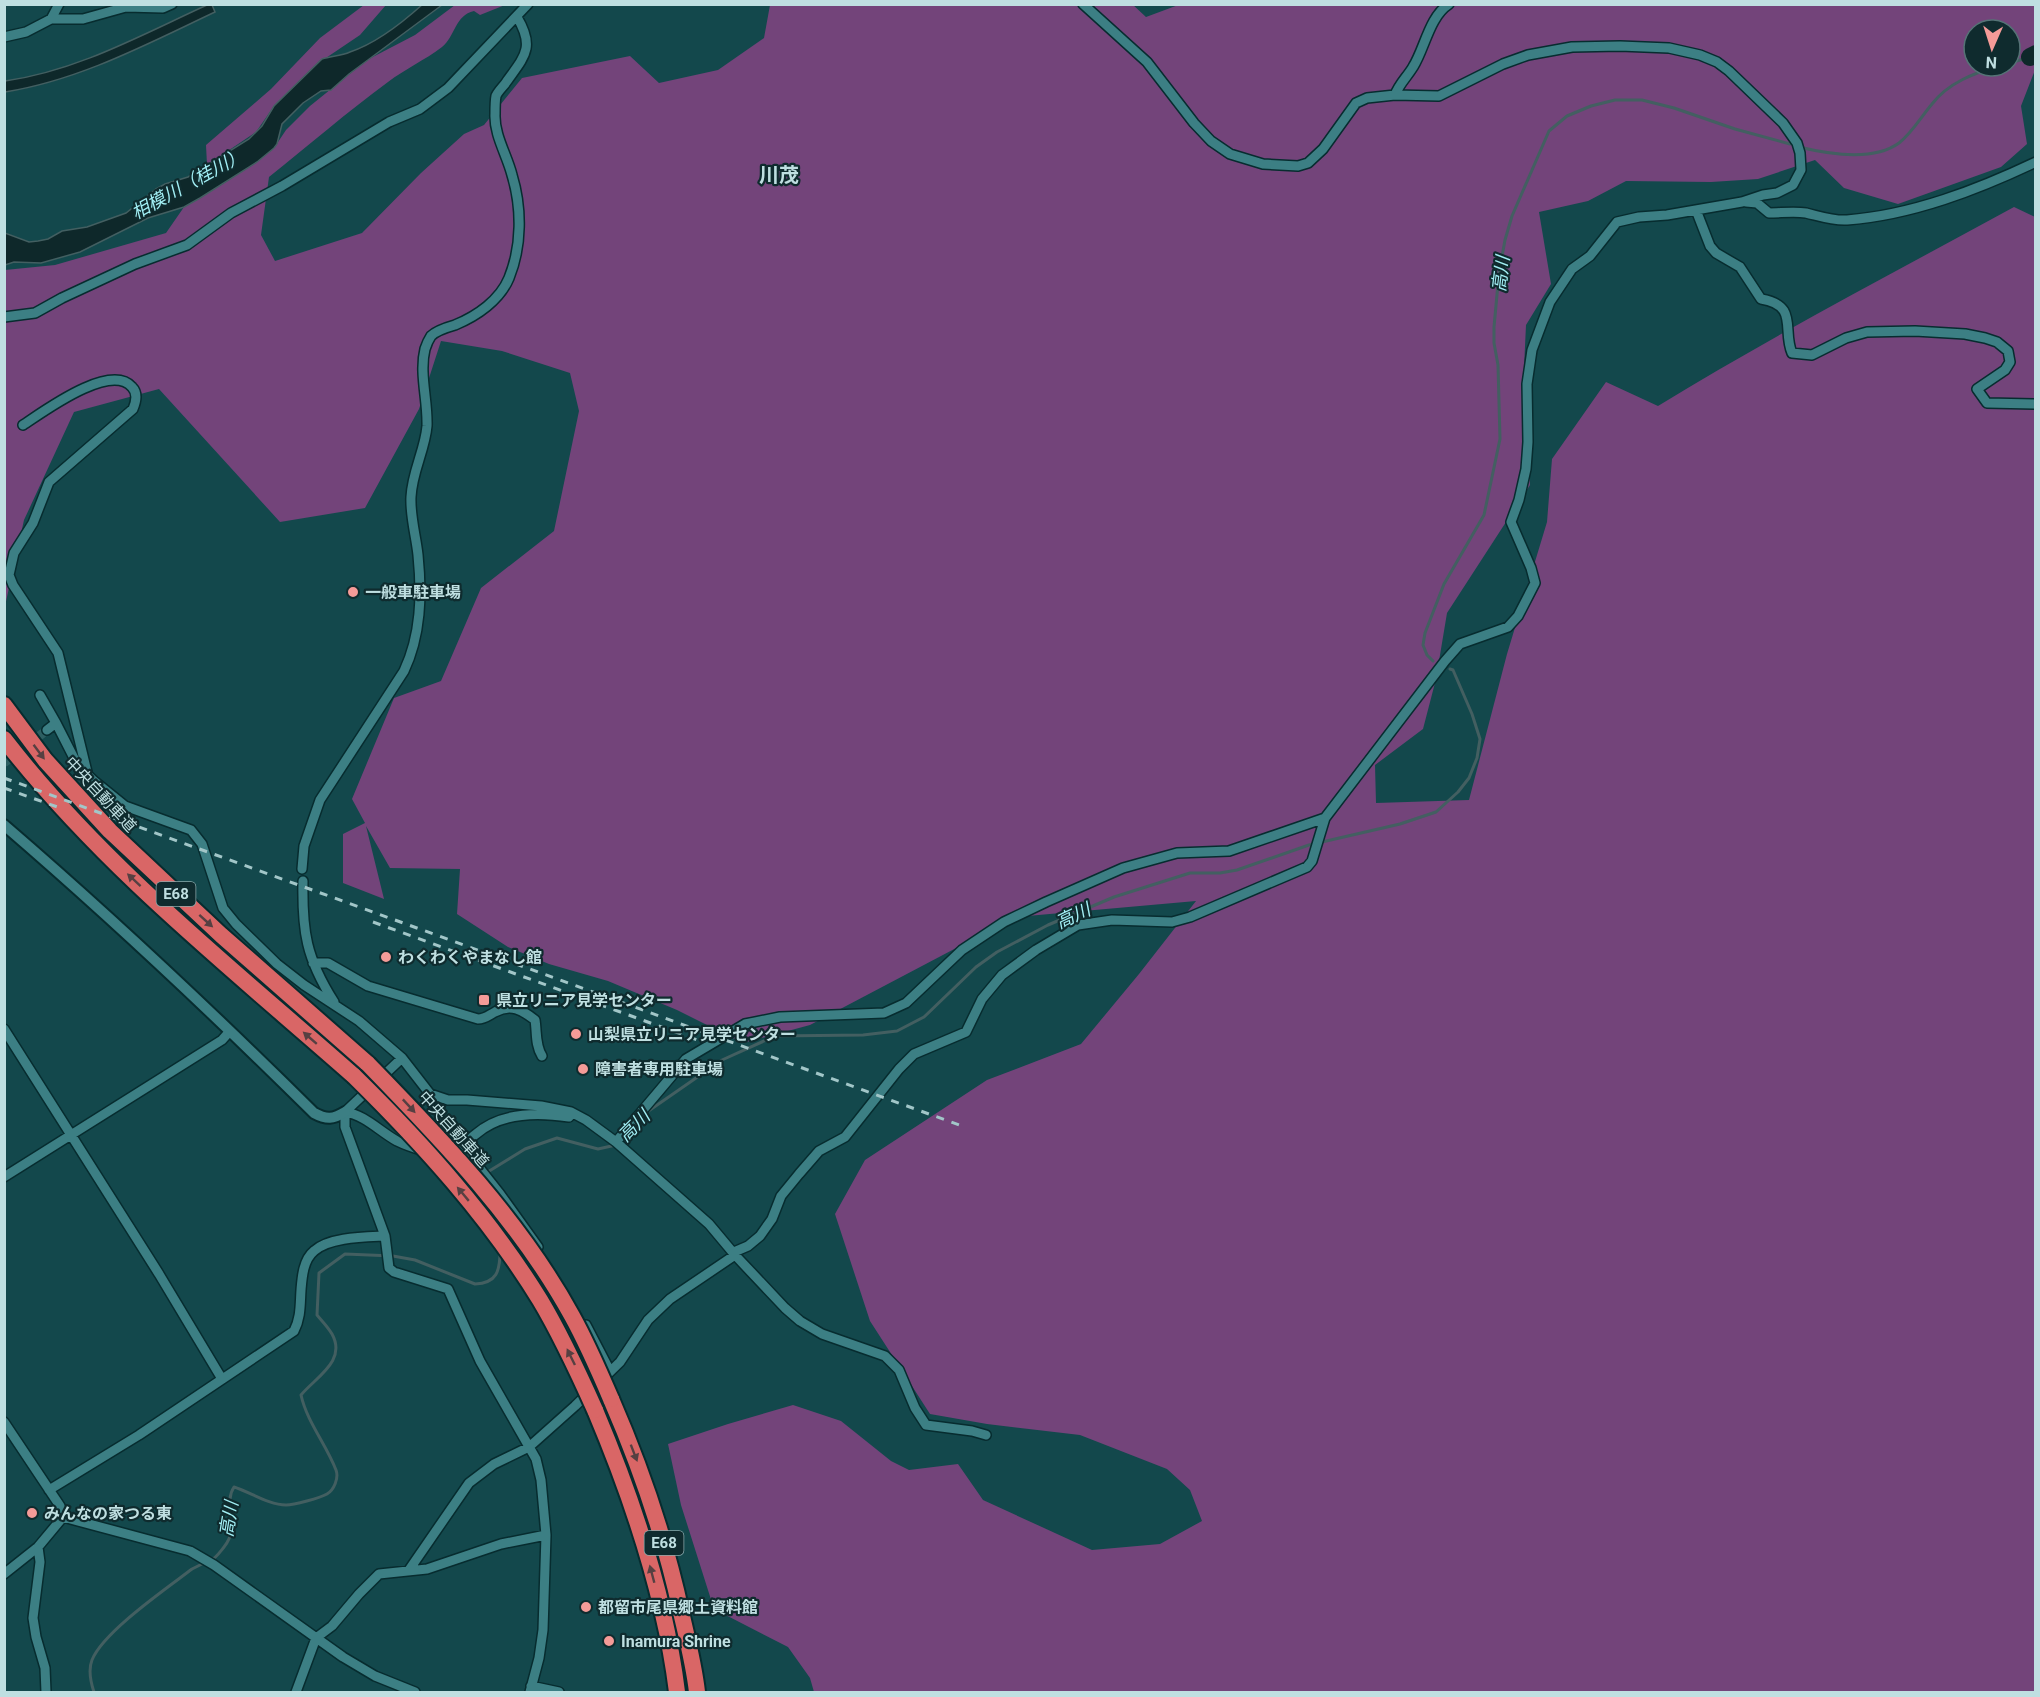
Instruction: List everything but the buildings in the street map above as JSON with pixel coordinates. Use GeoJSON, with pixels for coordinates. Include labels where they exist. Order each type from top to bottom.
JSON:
{"type":"FeatureCollection","features":[{"type":"Feature","properties":{"kind":"highway","name":"中央自動車道"},"geometry":{"type":"LineString","coordinates":[[4,705],[45,760],[110,831],[221,935],[368,1064],[483,1188],[516,1232],[572,1316],[611,1399],[643,1476],[662,1532],[697,1692]]}},
{"type":"Feature","properties":{"kind":"highway","name":"E68"},"geometry":{"type":"LineString","coordinates":[[4,739],[56,801],[127,873],[208,948],[354,1076],[433,1158],[470,1202],[517,1265],[561,1337],[595,1410],[625,1485],[643,1541],[665,1626],[676,1692]]}},
{"type":"Feature","properties":{"kind":"street"},"geometry":{"type":"LineString","coordinates":[[51,19],[59,4]]}},
{"type":"Feature","properties":{"kind":"street"},"geometry":{"type":"LineString","coordinates":[[4,37],[26,32],[51,19],[83,19],[126,7],[163,8],[172,4]]}},
{"type":"Feature","properties":{"kind":"street"},"geometry":{"type":"LineString","coordinates":[[4,317],[35,313],[135,264],[187,245],[231,213],[282,186],[389,122],[420,109],[448,88],[528,4]]}},
{"type":"Feature","properties":{"kind":"street"},"geometry":{"type":"LineString","coordinates":[[409,1570],[469,1484],[494,1464],[529,1447],[620,1362],[648,1320],[670,1299],[760,1236],[772,1219],[781,1196],[819,1151],[845,1137],[914,1054],[966,1032],[982,999],[1002,975],[1036,950],[1078,925],[1112,920],[1172,922],[1307,867],[1312,861],[1325,818],[1452,652],[1460,644],[1508,627],[1518,616],[1535,583],[1511,522],[1526,469],[1527,384],[1532,351],[1550,302],[1572,269],[1590,256],[1617,222],[1742,202],[1777,193],[1793,185],[1801,170],[1797,143],[1783,123],[1718,62],[1669,48],[1620,46],[1572,47],[1528,55],[1503,64],[1439,96],[1395,95],[1367,98],[1356,103],[1323,149],[1308,163],[1298,166],[1263,164],[1230,154],[1211,141],[1194,123],[1147,62],[1083,4]]}},
{"type":"Feature","properties":{"kind":"street"},"geometry":{"type":"LineString","coordinates":[[1395,95],[1398,86],[1414,66],[1439,14],[1449,4]]}},
{"type":"Feature","properties":{"kind":"street"},"geometry":{"type":"LineString","coordinates":[[302,870],[304,846],[320,800],[404,671],[414,645],[419,617],[420,585],[411,500],[412,482],[427,426],[425,349],[431,336],[482,310],[499,295],[508,278],[516,251],[519,206],[512,175],[499,140],[495,118],[496,96],[519,65],[527,49],[526,31],[518,17]]}},
{"type":"Feature","properties":{"kind":"street"},"geometry":{"type":"LineString","coordinates":[[1742,202],[1756,203],[1769,213],[1796,212],[1844,220],[1887,214],[1944,198],[2000,179],[2036,162]]}},
{"type":"Feature","properties":{"kind":"street"},"geometry":{"type":"LineString","coordinates":[[1696,210],[1710,246],[1716,253],[1740,267],[1761,299],[1770,300],[1782,308],[1788,319],[1787,342],[1792,353],[1812,355],[1846,338],[1867,332],[1915,331],[1965,334],[1997,342],[2008,351],[2010,362],[2005,370],[1977,389],[1987,403],[2036,404]]}},
{"type":"Feature","properties":{"kind":"street"},"geometry":{"type":"LineString","coordinates":[[22,425],[92,384],[105,380],[118,380],[126,383],[133,388],[136,397],[133,409],[49,482],[33,523],[10,563],[9,575],[13,585],[58,653],[88,776]]}},
{"type":"Feature","properties":{"kind":"street"},"geometry":{"type":"LineString","coordinates":[[40,695],[78,766],[125,806],[191,830],[201,844],[223,908],[236,924],[277,964],[358,1021],[402,1058],[430,1094],[439,1098],[540,1106],[571,1112],[586,1120],[616,1142],[710,1224],[785,1308],[800,1321],[822,1334],[885,1356],[899,1370],[915,1408],[926,1425],[986,1435]]}},
{"type":"Feature","properties":{"kind":"street"},"geometry":{"type":"LineString","coordinates":[[47,730],[56,723]]}},
{"type":"Feature","properties":{"kind":"street"},"geometry":{"type":"LineString","coordinates":[[616,1142],[686,1059],[744,1024],[780,1017],[884,1013],[906,1003],[962,950],[1004,922],[1046,902],[1124,868],[1177,853],[1229,851],[1325,818]]}},
{"type":"Feature","properties":{"kind":"street"},"geometry":{"type":"LineString","coordinates":[[4,825],[105,914],[314,1113],[323,1118],[333,1118],[345,1112],[402,1058]]}},
{"type":"Feature","properties":{"kind":"street"},"geometry":{"type":"LineString","coordinates":[[303,881],[302,906],[306,938],[322,983],[337,1006]]}},
{"type":"Feature","properties":{"kind":"street"},"geometry":{"type":"LineString","coordinates":[[313,963],[328,963],[368,986],[478,1019],[484,1019],[501,1008],[510,1007],[520,1010],[535,1020],[537,1048],[542,1056]]}},
{"type":"Feature","properties":{"kind":"street"},"geometry":{"type":"LineString","coordinates":[[4,1029],[222,1379]]}},
{"type":"Feature","properties":{"kind":"street"},"geometry":{"type":"LineString","coordinates":[[4,1177],[222,1040],[230,1031]]}},
{"type":"Feature","properties":{"kind":"street"},"geometry":{"type":"LineString","coordinates":[[345,1112],[357,1114],[396,1140],[413,1148],[445,1155],[462,1146],[493,1122],[508,1117],[558,1115],[586,1120]]}},
{"type":"Feature","properties":{"kind":"street"},"geometry":{"type":"LineString","coordinates":[[345,1112],[345,1127],[386,1239],[389,1269],[448,1289],[480,1361],[536,1459],[541,1480],[546,1535],[543,1630],[539,1658],[530,1689],[559,1692]]}},
{"type":"Feature","properties":{"kind":"street"},"geometry":{"type":"LineString","coordinates":[[462,1146],[530,1235],[562,1283],[610,1371]]}},
{"type":"Feature","properties":{"kind":"street"},"geometry":{"type":"LineString","coordinates":[[49,1490],[139,1435],[294,1331],[301,1312],[306,1262],[313,1251],[342,1240],[386,1239]]}},
{"type":"Feature","properties":{"kind":"street"},"geometry":{"type":"LineString","coordinates":[[4,1422],[60,1506],[63,1517]]}},
{"type":"Feature","properties":{"kind":"street"},"geometry":{"type":"LineString","coordinates":[[4,1574],[38,1547],[63,1517]]}},
{"type":"Feature","properties":{"kind":"street"},"geometry":{"type":"LineString","coordinates":[[63,1517],[190,1551],[214,1565],[316,1638],[375,1676],[414,1692]]}},
{"type":"Feature","properties":{"kind":"street"},"geometry":{"type":"LineString","coordinates":[[296,1692],[316,1638],[332,1626],[379,1574],[427,1569],[501,1544],[546,1535]]}},
{"type":"Feature","properties":{"kind":"street"},"geometry":{"type":"LineString","coordinates":[[38,1547],[40,1562],[33,1618],[45,1668],[46,1692]]}},
{"type":"Feature","properties":{"kind":"shaded area"},"geometry":{"type":"Polygon","coordinates":[[[1132,4],[1146,17],[1181,4],[2035,5],[2035,70],[2021,106],[2027,144],[2001,167],[1898,204],[1844,188],[1815,160],[1758,179],[1711,182],[1626,181],[1588,201],[1539,212],[1551,284],[1526,325],[1523,389],[1530,485],[1447,613],[1436,679],[1423,729],[1375,765],[1376,803],[1469,800],[1507,654],[1547,522],[1552,459],[1606,382],[1658,406],[1790,329],[2014,207],[2035,217],[2035,1692],[814,1692],[810,1678],[788,1647],[714,1609],[681,1505],[668,1444],[793,1405],[841,1421],[891,1461],[909,1470],[958,1464],[983,1500],[1092,1550],[1160,1544],[1202,1521],[1190,1490],[1167,1469],[1080,1435],[987,1424],[930,1414],[870,1321],[835,1214],[865,1160],[987,1080],[1081,1044],[1196,901],[1015,917],[810,1025],[743,1043],[677,1010],[608,981],[549,964],[508,947],[457,914],[460,869],[390,868],[366,826],[384,899],[343,883],[343,834],[365,823],[352,799],[394,698],[441,681],[481,588],[554,531],[579,411],[570,373],[502,351],[441,341],[419,409],[365,508],[280,522],[159,389],[74,412],[24,520],[5,606],[5,270],[55,265],[166,233],[184,207],[229,180],[274,148],[286,130],[310,106],[367,60],[415,35],[455,5],[505,5],[480,15],[474,11],[468,13],[442,47],[373,93],[269,177],[261,235],[275,261],[362,233],[421,173],[464,134],[484,125],[522,78],[630,56],[659,83],[718,70],[764,38],[770,5],[1132,4]]]}},
{"type":"Feature","properties":{"kind":"shaded area"},"geometry":{"type":"Polygon","coordinates":[[[364,5],[386,5],[360,35],[317,64],[274,106],[256,132],[207,165],[206,145],[271,89],[320,38],[364,5]]]}},
{"type":"Feature","properties":{"kind":"water","name":"相模川（桂川）"},"geometry":{"type":"Polygon","coordinates":[[[423,4],[442,5],[331,90],[321,91],[303,103],[282,124],[274,148],[257,162],[200,198],[184,207],[148,218],[80,252],[41,263],[14,262],[5,265],[5,233],[29,242],[38,241],[48,239],[62,231],[87,227],[126,213],[156,189],[188,177],[249,139],[262,126],[274,106],[322,59],[347,53],[370,43],[398,25],[423,4]]]}},
{"type":"Feature","properties":{"kind":"water"},"geometry":{"type":"Polygon","coordinates":[[[207,5],[212,5],[215,12],[113,60],[60,79],[5,92],[5,81],[58,69],[83,60],[133,40],[207,5]]]}},
{"type":"Feature","properties":{"kind":"waterway","name":"高川"},"geometry":{"type":"LineString","coordinates":[[2030,57],[2036,54]]}},
{"type":"Feature","properties":{"kind":"waterway","name":"高川"},"geometry":{"type":"LineString","coordinates":[[2022,59],[2030,57]]}},
{"type":"Feature","properties":{"kind":"waterway","name":"高川"},"geometry":{"type":"LineString","coordinates":[[1799,147],[1850,155],[1876,153],[1888,149],[1908,135],[1938,97],[1967,78]]}},
{"type":"Feature","properties":{"kind":"waterway","name":"高川"},"geometry":{"type":"LineString","coordinates":[[1433,661],[1427,655],[1423,645],[1425,633],[1444,584],[1484,515],[1500,439],[1498,365],[1494,327],[1499,273],[1505,240],[1512,216],[1549,131],[1567,116],[1591,106],[1615,100],[1642,100],[1790,144]]}},
{"type":"Feature","properties":{"kind":"waterway","name":"高川"},"geometry":{"type":"LineString","coordinates":[[647,1112],[722,1060],[775,1036],[863,1035],[897,1031],[924,1017],[976,967],[997,952],[1048,925],[1114,897],[1190,873],[1220,873],[1237,870],[1309,845],[1400,824],[1436,812],[1458,792],[1469,778],[1477,758],[1480,739],[1472,714],[1453,670],[1450,669]]}},
{"type":"Feature","properties":{"kind":"waterway","name":"高川"},"geometry":{"type":"LineString","coordinates":[[486,1173],[525,1149],[557,1138],[598,1149],[616,1145]]}},
{"type":"Feature","properties":{"kind":"waterway","name":"高川"},"geometry":{"type":"LineString","coordinates":[[210,1561],[229,1539],[232,1523],[230,1501],[234,1487],[266,1501],[286,1505],[324,1496],[332,1490],[335,1484],[336,1470],[301,1395],[328,1368],[336,1352],[332,1334],[317,1315],[319,1273],[345,1254],[393,1256],[415,1260],[475,1284],[488,1281],[496,1275],[500,1251]]}},
{"type":"Feature","properties":{"kind":"waterway","name":"高川"},"geometry":{"type":"LineString","coordinates":[[94,1692],[90,1668],[98,1649],[122,1624],[152,1599],[192,1569],[204,1563]]}},
{"type":"Feature","properties":{"kind":"tunnel"},"geometry":{"type":"LineString","coordinates":[[4,763],[47,730]]}},
{"type":"Feature","properties":{"kind":"railway"},"geometry":{"type":"LineString","coordinates":[[4,778],[962,1126]]}},
{"type":"Feature","properties":{"kind":"railway"},"geometry":{"type":"LineString","coordinates":[[4,788],[63,809]]}},
{"type":"Feature","properties":{"kind":"railway"},"geometry":{"type":"LineString","coordinates":[[373,922],[700,1041]]}},
{"type":"Feature","properties":{"kind":"place","name":"一般車駐車場"},"geometry":{"type":"Point","coordinates":[353,592]}},
{"type":"Feature","properties":{"kind":"place","name":"わくわくやまなし館"},"geometry":{"type":"Point","coordinates":[386,957]}},
{"type":"Feature","properties":{"kind":"place","name":"県立リニア見学センター"},"geometry":{"type":"Point","coordinates":[484,1000]}},
{"type":"Feature","properties":{"kind":"place","name":"山梨県立リニア見学センター"},"geometry":{"type":"Point","coordinates":[576,1034]}},
{"type":"Feature","properties":{"kind":"place","name":"障害者専用駐車場"},"geometry":{"type":"Point","coordinates":[583,1069]}},
{"type":"Feature","properties":{"kind":"place","name":"みんなの家つる東"},"geometry":{"type":"Point","coordinates":[32,1513]}},
{"type":"Feature","properties":{"kind":"place","name":"都留市尾県郷土資料館"},"geometry":{"type":"Point","coordinates":[586,1607]}},
{"type":"Feature","properties":{"kind":"place","name":"Inamura Shrine"},"geometry":{"type":"Point","coordinates":[609,1641]}},
{"type":"Feature","properties":{"kind":"district","name":"川茂"},"geometry":{"type":"Point","coordinates":[779,175]}}]}
